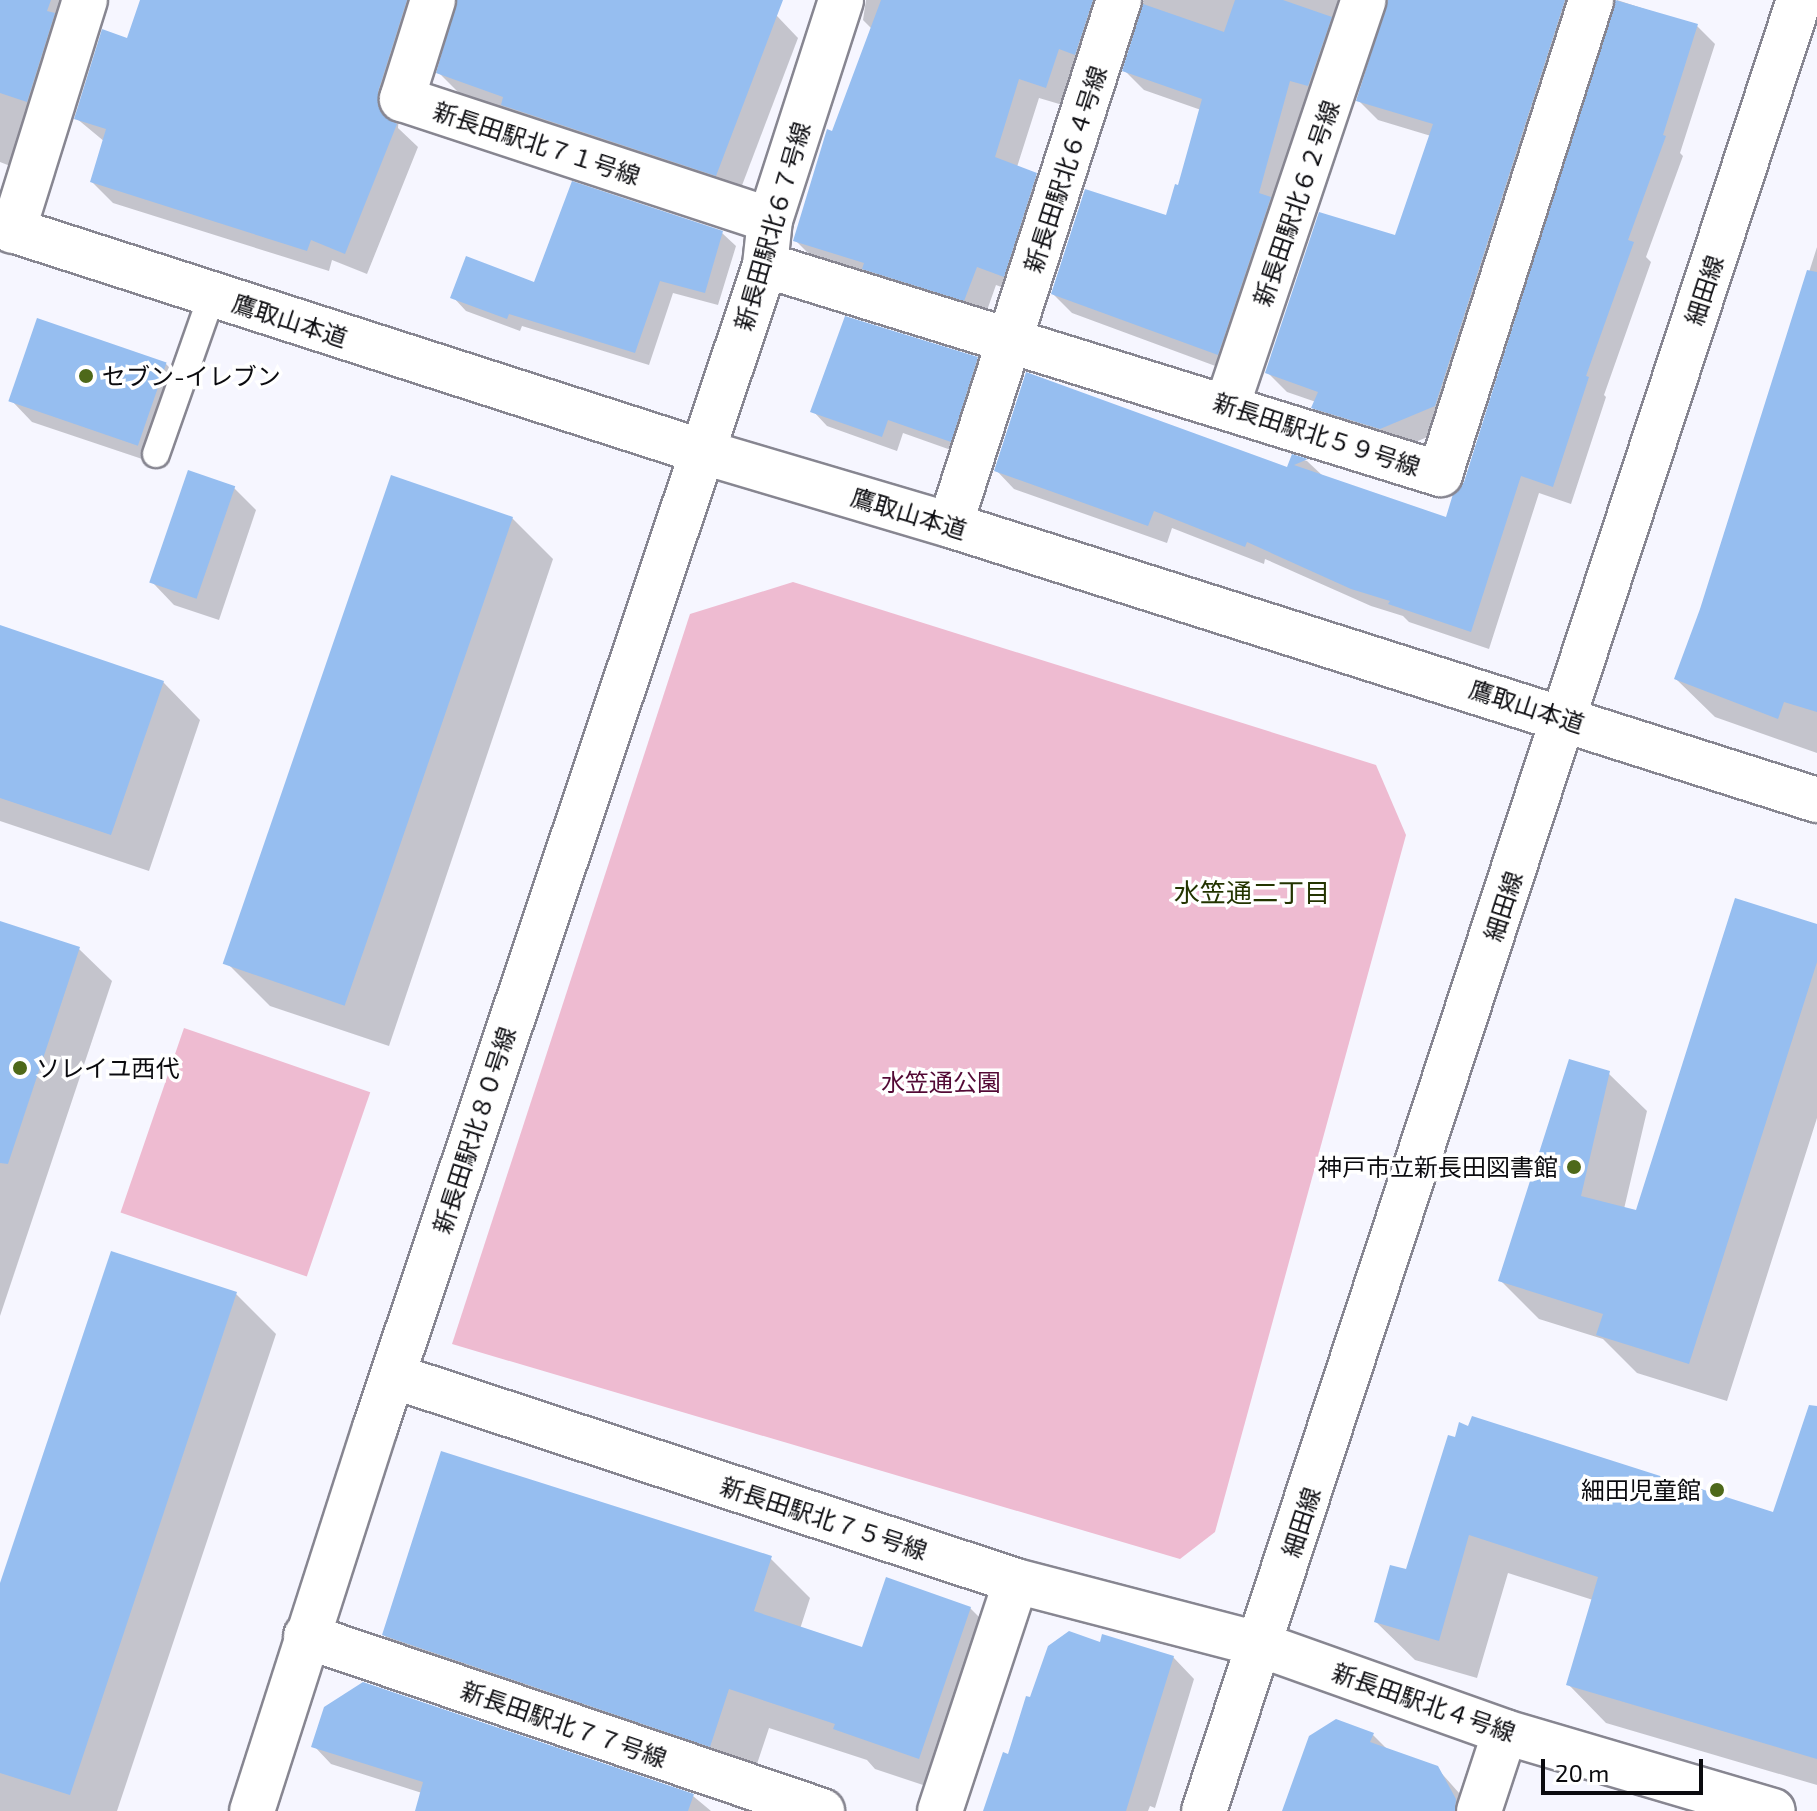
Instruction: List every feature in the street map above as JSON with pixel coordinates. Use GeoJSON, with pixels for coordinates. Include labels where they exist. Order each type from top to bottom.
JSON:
{"type":"FeatureCollection","features":[{"type":"Feature","properties":{"kind":"street"},"geometry":{"type":"LineString","coordinates":[[6,229],[85,0]]}},
{"type":"Feature","properties":{"kind":"street","name":"新長田駅北７１号線"},"geometry":{"type":"LineString","coordinates":[[433,0],[402,99],[770,220]]}},
{"type":"Feature","properties":{"kind":"street","name":"新長田駅北６４号線"},"geometry":{"type":"LineString","coordinates":[[950,525],[1119,0]]}},
{"type":"Feature","properties":{"kind":"street","name":"新長田駅北６２号線"},"geometry":{"type":"LineString","coordinates":[[1227,406],[1364,0]]}},
{"type":"Feature","properties":{"kind":"street","name":"新長田駅北５９号線"},"geometry":{"type":"LineString","coordinates":[[765,265],[1440,474],[1591,0]]}},
{"type":"Feature","properties":{"kind":"street","name":"細田線"},"geometry":{"type":"LineString","coordinates":[[1204,1811],[1799,0]]}},
{"type":"Feature","properties":{"kind":"street","name":"新長田駅北６７号線"},"geometry":{"type":"LineString","coordinates":[[700,451],[765,265],[770,220],[832,3]]}},
{"type":"Feature","properties":{"kind":"street","name":"鷹取山本道"},"geometry":{"type":"LineString","coordinates":[[6,229],[700,451],[950,525],[1817,800]]}},
{"type":"Feature","properties":{"kind":"street","name":"新長田駅北８０号線"},"geometry":{"type":"LineString","coordinates":[[252,1811],[306,1636],[700,451]]}},
{"type":"Feature","properties":{"kind":"street","name":"新長田駅北７５号線"},"geometry":{"type":"LineString","coordinates":[[393,1376],[1016,1581],[1261,1645]]}},
{"type":"Feature","properties":{"kind":"street"},"geometry":{"type":"LineString","coordinates":[[940,1811],[1016,1581]]}},
{"type":"Feature","properties":{"kind":"street","name":"新長田駅北７７号線"},"geometry":{"type":"LineString","coordinates":[[306,1636],[822,1811]]}},
{"type":"Feature","properties":{"kind":"street","name":"新長田駅北４号線"},"geometry":{"type":"LineString","coordinates":[[1261,1645],[1694,1800],[1773,1811]]}},
{"type":"Feature","properties":{"kind":"street"},"geometry":{"type":"LineString","coordinates":[[1479,1811],[1505,1732]]}},
{"type":"Feature","properties":{"kind":"lane"},"geometry":{"type":"LineString","coordinates":[[156,454],[212,295]]}},
{"type":"Feature","properties":{"kind":"green space","name":"水笠通公園"},"geometry":{"type":"Polygon","coordinates":[[[793,582],[1376,765],[1406,835],[1215,1532],[1180,1559],[452,1344],[690,614],[793,582]]]}},
{"type":"Feature","properties":{"kind":"green space"},"geometry":{"type":"Polygon","coordinates":[[[184,1028],[370,1092],[307,1277],[121,1212],[184,1028]]]}},
{"type":"Feature","properties":{"kind":"building"},"geometry":{"type":"Polygon","coordinates":[[[0,0],[51,0],[47,11],[55,13],[27,102],[0,93],[0,0]]]}},
{"type":"Feature","properties":{"kind":"building"},"geometry":{"type":"Polygon","coordinates":[[[140,0],[407,0],[378,92],[378,105],[383,115],[397,124],[345,254],[311,240],[307,251],[90,182],[106,129],[74,119],[102,29],[127,38],[140,0]]]}},
{"type":"Feature","properties":{"kind":"building"},"geometry":{"type":"Polygon","coordinates":[[[457,0],[783,0],[716,176],[501,105],[503,97],[436,73],[457,0]]]}},
{"type":"Feature","properties":{"kind":"building"},"geometry":{"type":"Polygon","coordinates":[[[881,0],[1093,0],[1075,55],[1059,49],[1046,88],[1019,79],[995,157],[1037,173],[1004,277],[977,267],[964,301],[862,269],[864,263],[793,241],[827,129],[832,131],[881,0]]]}},
{"type":"Feature","properties":{"kind":"building"},"geometry":{"type":"Polygon","coordinates":[[[1235,0],[1283,0],[1332,17],[1308,86],[1290,81],[1259,193],[1271,197],[1218,355],[1051,294],[1085,189],[1166,215],[1175,184],[1178,185],[1202,99],[1122,71],[1143,4],[1224,32],[1235,0]]]}},
{"type":"Feature","properties":{"kind":"building"},"geometry":{"type":"Polygon","coordinates":[[[1388,0],[1565,0],[1435,406],[1380,429],[1311,408],[1318,392],[1265,373],[1319,212],[1395,235],[1433,124],[1356,101],[1388,0]]]}},
{"type":"Feature","properties":{"kind":"building"},"geometry":{"type":"Polygon","coordinates":[[[1615,0],[1698,24],[1663,135],[1666,136],[1628,240],[1634,242],[1586,376],[1589,377],[1553,487],[1521,476],[1471,632],[1388,604],[1390,601],[1351,589],[1247,542],[1245,547],[1154,511],[1148,526],[994,471],[1026,372],[1287,467],[1292,454],[1308,459],[1294,465],[1446,517],[1453,494],[1464,482],[1615,0]]]}},
{"type":"Feature","properties":{"kind":"building"},"geometry":{"type":"Polygon","coordinates":[[[572,181],[723,231],[705,293],[660,281],[635,353],[509,314],[507,319],[450,298],[466,256],[534,282],[572,181]]]}},
{"type":"Feature","properties":{"kind":"building"},"geometry":{"type":"Polygon","coordinates":[[[1807,270],[1817,272],[1817,712],[1784,702],[1778,719],[1674,679],[1700,609],[1807,270]]]}},
{"type":"Feature","properties":{"kind":"building"},"geometry":{"type":"Polygon","coordinates":[[[845,316],[978,357],[951,442],[888,420],[882,437],[810,412],[845,316]]]}},
{"type":"Feature","properties":{"kind":"building"},"geometry":{"type":"Polygon","coordinates":[[[37,318],[167,363],[138,446],[8,401],[37,318]]]}},
{"type":"Feature","properties":{"kind":"building"},"geometry":{"type":"Polygon","coordinates":[[[188,470],[235,486],[197,599],[149,583],[188,470]]]}},
{"type":"Feature","properties":{"kind":"building"},"geometry":{"type":"Polygon","coordinates":[[[391,475],[513,517],[345,1006],[223,964],[391,475]]]}},
{"type":"Feature","properties":{"kind":"building"},"geometry":{"type":"Polygon","coordinates":[[[0,625],[164,681],[111,835],[0,798],[0,625]]]}},
{"type":"Feature","properties":{"kind":"building"},"geometry":{"type":"Polygon","coordinates":[[[1735,898],[1817,924],[1817,962],[1689,1364],[1596,1335],[1603,1314],[1498,1281],[1569,1059],[1610,1071],[1581,1196],[1636,1210],[1735,898]]]}},
{"type":"Feature","properties":{"kind":"building","name":"ソレイユ西代"},"geometry":{"type":"Polygon","coordinates":[[[0,921],[80,947],[8,1164],[0,1163],[0,921]]]}},
{"type":"Feature","properties":{"kind":"building"},"geometry":{"type":"Polygon","coordinates":[[[111,1251],[237,1292],[70,1795],[0,1773],[0,1583],[111,1251]]]}},
{"type":"Feature","properties":{"kind":"building"},"geometry":{"type":"Polygon","coordinates":[[[1809,1405],[1817,1406],[1817,1759],[1566,1685],[1598,1577],[1469,1535],[1439,1641],[1374,1622],[1390,1565],[1406,1569],[1448,1435],[1455,1437],[1459,1422],[1468,1426],[1472,1416],[1773,1512],[1809,1405]]]}},
{"type":"Feature","properties":{"kind":"building"},"geometry":{"type":"Polygon","coordinates":[[[441,1451],[772,1556],[754,1611],[862,1647],[886,1577],[971,1607],[919,1759],[833,1729],[835,1724],[729,1689],[710,1747],[382,1635],[441,1451]]]}},
{"type":"Feature","properties":{"kind":"building"},"geometry":{"type":"Polygon","coordinates":[[[1069,1631],[1100,1642],[1102,1634],[1174,1656],[1126,1811],[983,1811],[1003,1752],[1008,1754],[1026,1696],[1030,1697],[1048,1646],[1069,1631]]]}},
{"type":"Feature","properties":{"kind":"building"},"geometry":{"type":"Polygon","coordinates":[[[363,1682],[694,1794],[688,1811],[415,1811],[423,1782],[311,1747],[324,1707],[363,1682]]]}},
{"type":"Feature","properties":{"kind":"building"},"geometry":{"type":"Polygon","coordinates":[[[1336,1719],[1374,1733],[1370,1742],[1438,1766],[1456,1799],[1455,1811],[1282,1811],[1309,1736],[1336,1719]]]}},
{"type":"Feature","properties":{"kind":"place","name":"セブン-イレブン"},"geometry":{"type":"Point","coordinates":[86,376]}},
{"type":"Feature","properties":{"kind":"place","name":"ソレイユ西代"},"geometry":{"type":"Point","coordinates":[20,1068]}},
{"type":"Feature","properties":{"kind":"place","name":"神戸市立新長田図書館"},"geometry":{"type":"Point","coordinates":[1574,1167]}},
{"type":"Feature","properties":{"kind":"place","name":"細田児童館"},"geometry":{"type":"Point","coordinates":[1717,1490]}},
{"type":"Feature","properties":{"kind":"district","name":"水笠通二丁目"},"geometry":{"type":"Point","coordinates":[1252,892]}}]}
